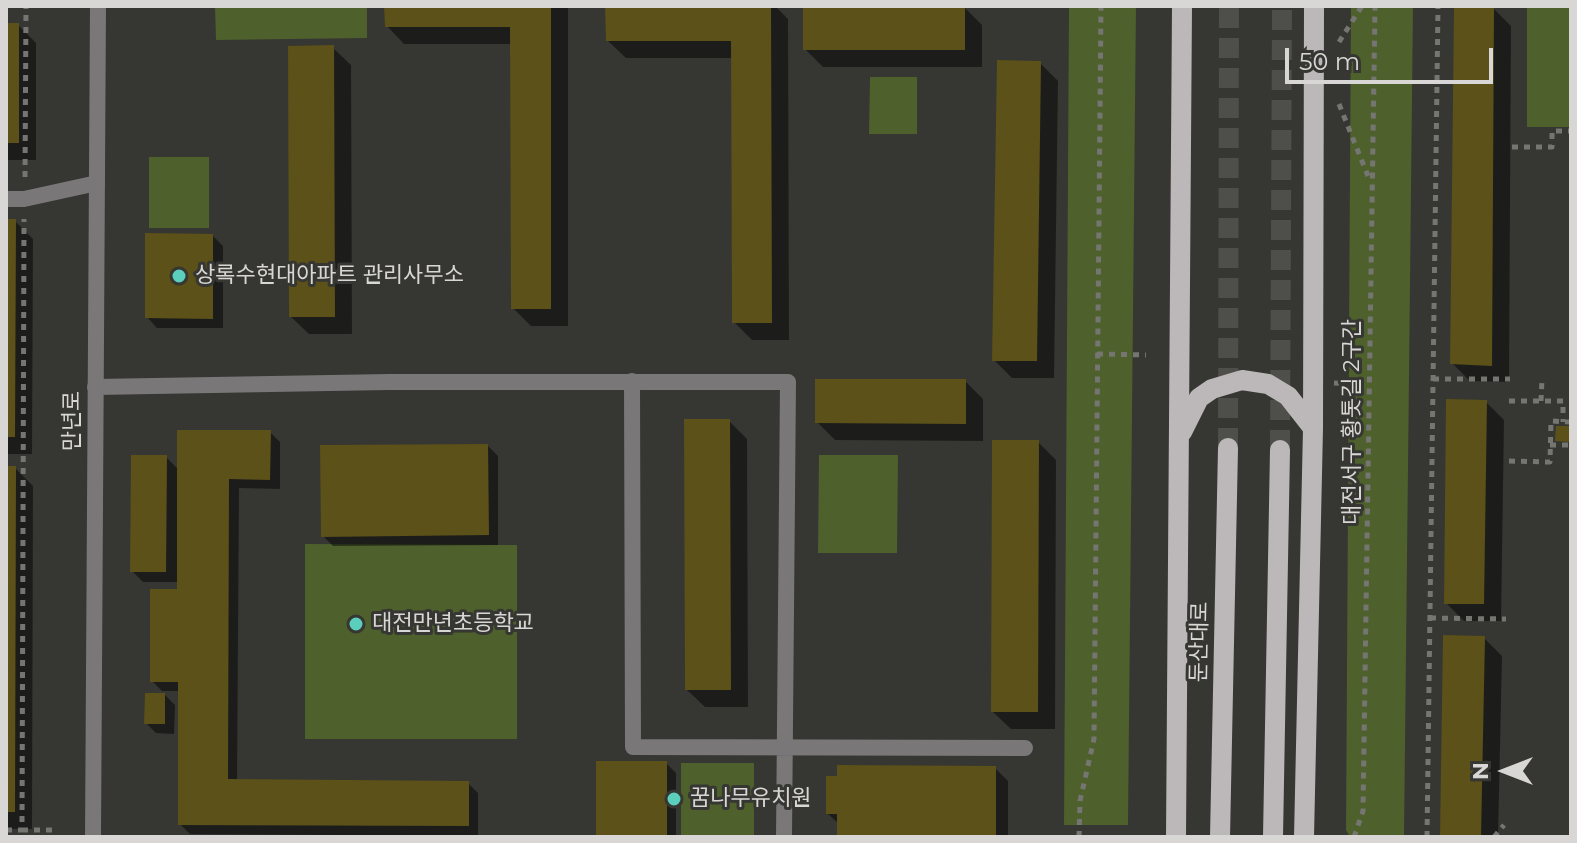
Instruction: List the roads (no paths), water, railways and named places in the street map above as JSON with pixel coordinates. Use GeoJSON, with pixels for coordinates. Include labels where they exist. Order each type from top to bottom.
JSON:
{"type":"FeatureCollection","features":[{"type":"Feature","properties":{"kind":"main road"},"geometry":{"type":"LineString","coordinates":[[1176,837],[1182,6]]}},
{"type":"Feature","properties":{"kind":"main road"},"geometry":{"type":"LineString","coordinates":[[1304,837],[1313,428],[1314,6]]}},
{"type":"Feature","properties":{"kind":"main road"},"geometry":{"type":"LineString","coordinates":[[1178,444],[1186,419],[1199,398],[1212,389],[1242,380],[1268,384],[1288,396],[1313,428]]}},
{"type":"Feature","properties":{"kind":"main road","name":"둔산대로"},"geometry":{"type":"LineString","coordinates":[[1220,837],[1228,448]]}},
{"type":"Feature","properties":{"kind":"main road"},"geometry":{"type":"LineString","coordinates":[[1273,837],[1280,450]]}},
{"type":"Feature","properties":{"kind":"street","name":"만년로"},"geometry":{"type":"LineString","coordinates":[[93,837],[98,6]]}},
{"type":"Feature","properties":{"kind":"street"},"geometry":{"type":"LineString","coordinates":[[6,199],[24,199],[97,183]]}},
{"type":"Feature","properties":{"kind":"street"},"geometry":{"type":"LineString","coordinates":[[632,381],[633,747],[1025,748]]}},
{"type":"Feature","properties":{"kind":"street"},"geometry":{"type":"LineString","coordinates":[[95,387],[788,382],[784,837]]}},
{"type":"Feature","properties":{"kind":"tunnel"},"geometry":{"type":"LineString","coordinates":[[1228,448],[1229,6]]}},
{"type":"Feature","properties":{"kind":"tunnel"},"geometry":{"type":"LineString","coordinates":[[1280,450],[1282,6]]}},
{"type":"Feature","properties":{"kind":"place","name":"상록수현대아파트 관리사무소"},"geometry":{"type":"Point","coordinates":[179,276]}},
{"type":"Feature","properties":{"kind":"place","name":"대전만년초등학교"},"geometry":{"type":"Point","coordinates":[356,624]}},
{"type":"Feature","properties":{"kind":"place","name":"꿈나무유치원"},"geometry":{"type":"Point","coordinates":[674,799]}}]}
